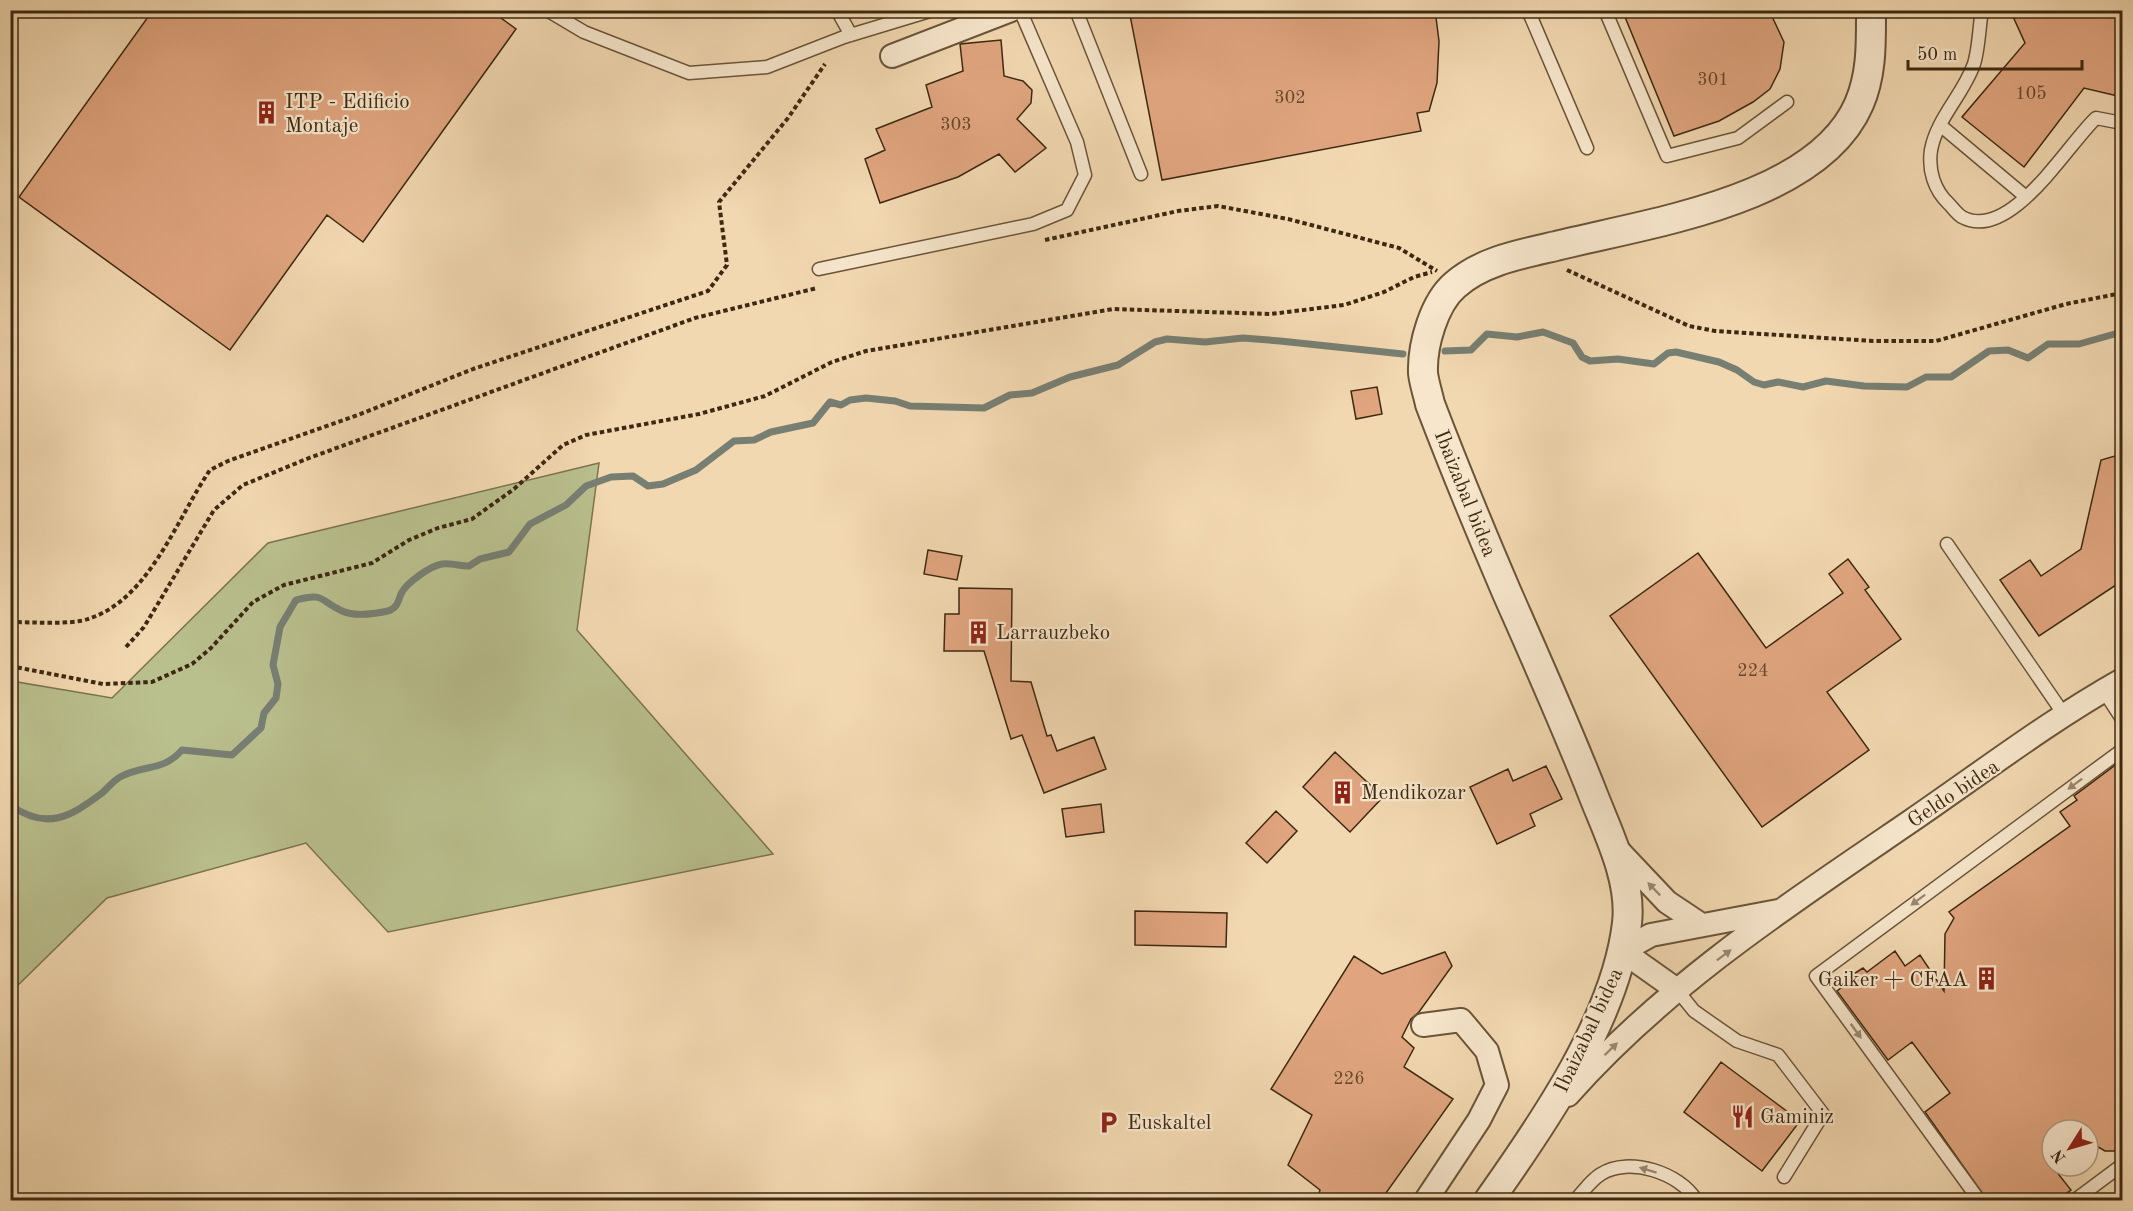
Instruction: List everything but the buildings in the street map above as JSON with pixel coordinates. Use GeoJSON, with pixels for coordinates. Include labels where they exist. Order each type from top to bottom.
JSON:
{"type":"FeatureCollection","features":[{"type":"Feature","properties":{"kind":"street"},"geometry":{"type":"LineString","coordinates":[[892,56],[1011,10]]}},
{"type":"Feature","properties":{"kind":"street","name":"Ibaizabal bidea"},"geometry":{"type":"LineString","coordinates":[[1489,1200],[1544,1123],[1583,1050],[1618,971],[1627,921],[1626,893],[1612,844],[1561,712],[1493,559],[1430,404],[1423,373],[1426,347],[1436,313],[1445,295],[1446,277],[1528,252],[1737,200],[1804,167],[1836,138],[1858,106],[1870,68],[1871,10]]}},
{"type":"Feature","properties":{"kind":"street","name":"Geldo bidea"},"geometry":{"type":"LineString","coordinates":[[1544,1123],[1597,1062],[1656,1006],[1785,910],[2113,685]]}},
{"type":"Feature","properties":{"kind":"street"},"geometry":{"type":"LineString","coordinates":[[1612,844],[1667,902],[1700,924]]}},
{"type":"Feature","properties":{"kind":"street"},"geometry":{"type":"LineString","coordinates":[[1677,990],[1622,951],[1651,935],[1700,924],[1735,921],[1785,910]]}},
{"type":"Feature","properties":{"kind":"street"},"geometry":{"type":"LineString","coordinates":[[1423,1025],[1461,1020],[1487,1051],[1497,1085],[1479,1120],[1426,1200]]}},
{"type":"Feature","properties":{"kind":"lane"},"geometry":{"type":"LineString","coordinates":[[547,10],[584,32],[689,73],[767,67],[851,35],[933,10]]}},
{"type":"Feature","properties":{"kind":"lane"},"geometry":{"type":"LineString","coordinates":[[837,10],[851,35]]}},
{"type":"Feature","properties":{"kind":"lane"},"geometry":{"type":"LineString","coordinates":[[819,269],[1034,224],[1067,210],[1085,175],[1077,142],[1020,10]]}},
{"type":"Feature","properties":{"kind":"lane"},"geometry":{"type":"LineString","coordinates":[[1076,10],[1097,57],[1141,174]]}},
{"type":"Feature","properties":{"kind":"lane"},"geometry":{"type":"LineString","coordinates":[[1528,10],[1587,148]]}},
{"type":"Feature","properties":{"kind":"lane"},"geometry":{"type":"LineString","coordinates":[[1605,10],[1667,156],[1738,138],[1787,102]]}},
{"type":"Feature","properties":{"kind":"lane"},"geometry":{"type":"LineString","coordinates":[[1982,10],[1973,65],[1940,125],[1931,150],[1932,174],[1943,199],[1962,217],[1985,222],[2009,211],[2052,170],[2079,133],[2096,118],[2122,123]]}},
{"type":"Feature","properties":{"kind":"lane"},"geometry":{"type":"LineString","coordinates":[[1940,125],[2026,197]]}},
{"type":"Feature","properties":{"kind":"lane"},"geometry":{"type":"LineString","coordinates":[[1947,544],[2065,716]]}},
{"type":"Feature","properties":{"kind":"lane"},"geometry":{"type":"LineString","coordinates":[[2113,685],[2122,719]]}},
{"type":"Feature","properties":{"kind":"lane"},"geometry":{"type":"LineString","coordinates":[[1978,1200],[1816,976],[2122,750]]}},
{"type":"Feature","properties":{"kind":"lane"},"geometry":{"type":"LineString","coordinates":[[1677,990],[1694,1011],[1737,1041],[1778,1055],[1823,1114],[1784,1177]]}},
{"type":"Feature","properties":{"kind":"lane"},"geometry":{"type":"LineString","coordinates":[[2075,1200],[2122,1165]]}},
{"type":"Feature","properties":{"kind":"lane"},"geometry":{"type":"LineString","coordinates":[[1575,1200],[1601,1174],[1635,1166],[1678,1183],[1696,1200]]}},
{"type":"Feature","properties":{"kind":"path"},"geometry":{"type":"LineString","coordinates":[[10,622],[87,620],[119,604],[145,579],[210,470],[228,461],[358,416],[473,369],[708,291],[727,265],[719,202],[788,118],[820,70],[851,35]]}},
{"type":"Feature","properties":{"kind":"path"},"geometry":{"type":"LineString","coordinates":[[1041,240],[1218,206],[1288,219],[1399,248],[1446,277]]}},
{"type":"Feature","properties":{"kind":"path"},"geometry":{"type":"LineString","coordinates":[[1564,269],[1689,326],[1715,331],[1873,341],[1936,341],[2066,304],[2122,293]]}},
{"type":"Feature","properties":{"kind":"path"},"geometry":{"type":"LineString","coordinates":[[10,666],[103,684],[152,682],[192,664],[211,648],[252,602],[284,585],[372,563],[408,540],[438,528],[472,519],[514,489],[543,460],[563,445],[586,435],[699,414],[765,396],[831,362],[866,351],[1113,309],[1271,314],[1344,304],[1384,292],[1414,277],[1446,277]]}},
{"type":"Feature","properties":{"kind":"path"},"geometry":{"type":"LineString","coordinates":[[126,647],[144,627],[214,510],[243,485],[330,450],[695,318],[825,286]]}},
{"type":"Feature","properties":{"kind":"green space"},"geometry":{"type":"Polygon","coordinates":[[[599,463],[577,630],[773,854],[388,932],[306,843],[107,898],[11,992],[11,681],[112,698],[268,543],[599,463]]]}},
{"type":"Feature","properties":{"kind":"waterway"},"geometry":{"type":"LineString","coordinates":[[1445,351],[1471,350],[1487,334],[1517,337],[1543,332],[1573,343],[1582,357],[1590,361],[1618,359],[1654,364],[1668,353],[1676,352],[1719,362],[1737,370],[1754,382],[1764,385],[1778,382],[1803,387],[1826,381],[1864,386],[1907,387],[1926,377],[1951,377],[1989,351],[2008,350],[2028,358],[2048,344],[2079,344],[2122,332]]}},
{"type":"Feature","properties":{"kind":"waterway"},"geometry":{"type":"LineString","coordinates":[[10,805],[35,817],[58,818],[79,809],[120,777],[168,762],[182,750],[232,755],[261,728],[264,713],[276,698],[278,684],[273,665],[280,627],[296,600],[317,597],[342,611],[353,614],[371,614],[391,610],[408,585],[437,565],[469,566],[480,559],[509,552],[530,524],[566,505],[586,486],[611,477],[633,476],[648,486],[663,484],[696,470],[734,441],[754,440],[771,432],[813,423],[830,402],[841,405],[850,400],[866,398],[895,401],[910,406],[984,408],[1010,395],[1032,393],[1070,377],[1118,365],[1155,342],[1167,339],[1205,342],[1243,338],[1403,354]]}},
{"type":"Feature","properties":{"kind":"place","name":"ITP - Edificio Montaje"},"geometry":{"type":"Point","coordinates":[267,113]}},
{"type":"Feature","properties":{"kind":"place","name":"Larrauzbeko"},"geometry":{"type":"Point","coordinates":[978,632]}},
{"type":"Feature","properties":{"kind":"place","name":"Mendikozar"},"geometry":{"type":"Point","coordinates":[1343,792]}},
{"type":"Feature","properties":{"kind":"place","name":"Gaiker + CFAA"},"geometry":{"type":"Point","coordinates":[1986,979]}},
{"type":"Feature","properties":{"kind":"place","name":"Gaminiz"},"geometry":{"type":"Point","coordinates":[1742,1116]}},
{"type":"Feature","properties":{"kind":"place","name":"Euskaltel"},"geometry":{"type":"Point","coordinates":[1109,1122]}}]}
